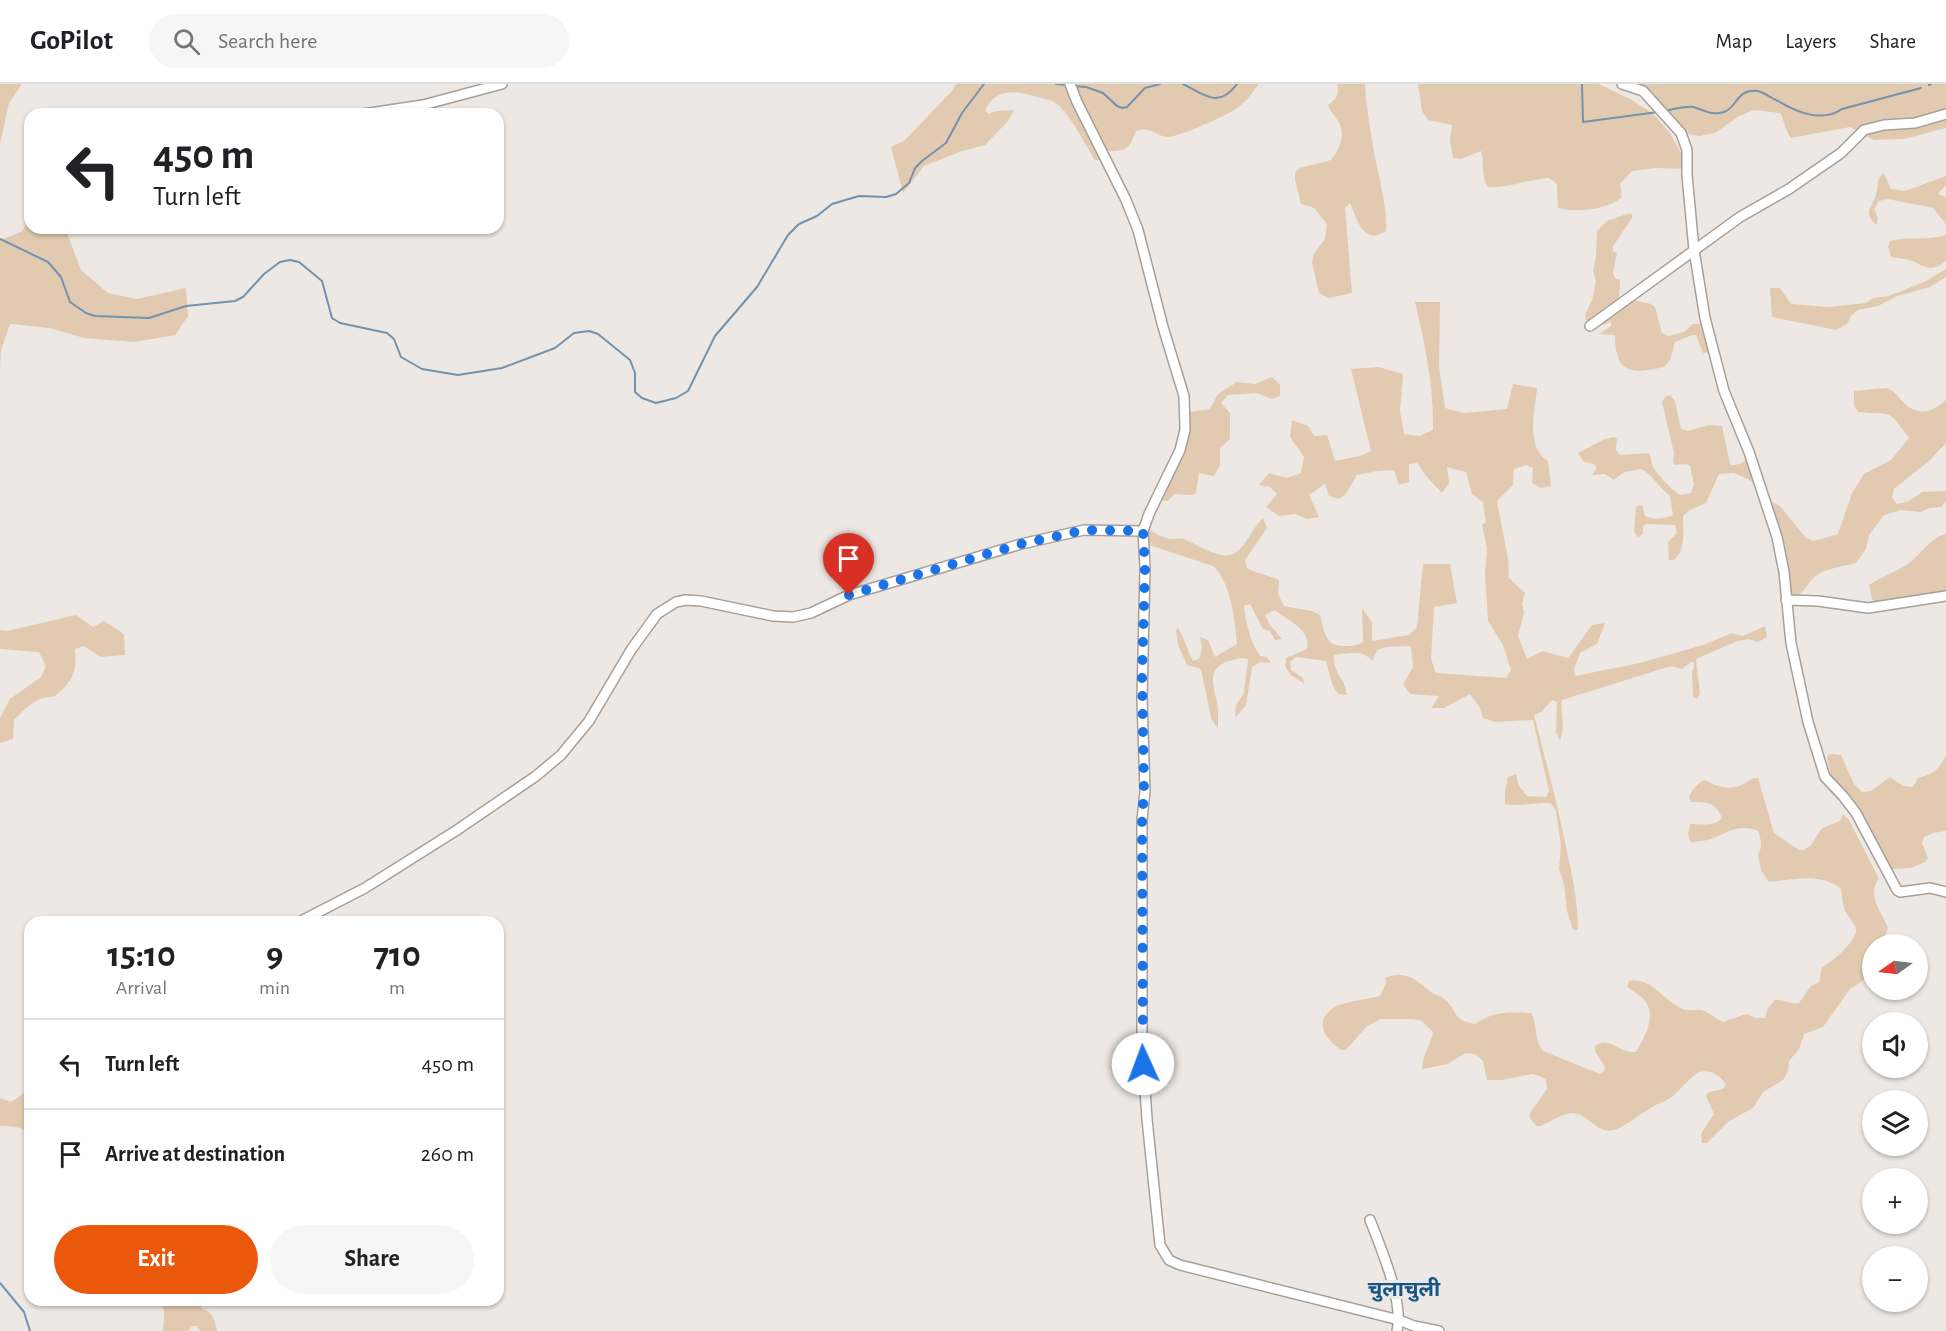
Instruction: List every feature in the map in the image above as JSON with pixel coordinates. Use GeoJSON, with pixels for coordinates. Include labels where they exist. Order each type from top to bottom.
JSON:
{"type":"FeatureCollection","features":[{"type":"Feature","properties":{"kind":"street"},"geometry":{"type":"LineString","coordinates":[[399,108],[446,100],[502,84]]}},
{"type":"Feature","properties":{"kind":"street"},"geometry":{"type":"LineString","coordinates":[[1622,84],[1643,91],[1681,133],[1687,150],[1686,175],[1694,250],[1705,318],[1724,391],[1749,452],[1769,510],[1784,572],[1791,643],[1808,722],[1825,777],[1856,813],[1897,890],[1900,892],[1930,888],[1946,892]]}},
{"type":"Feature","properties":{"kind":"street"},"geometry":{"type":"LineString","coordinates":[[1071,87],[1126,200],[1138,230],[1163,327],[1184,396],[1185,430],[1180,450],[1143,531],[1145,568],[1142,675],[1144,791],[1142,1046],[1160,1245],[1169,1260],[1180,1265],[1439,1331]]}},
{"type":"Feature","properties":{"kind":"street"},"geometry":{"type":"LineString","coordinates":[[1590,326],[1740,217],[1789,189],[1840,153],[1864,129],[1915,123],[1946,114]]}},
{"type":"Feature","properties":{"kind":"street"},"geometry":{"type":"LineString","coordinates":[[311,916],[365,888],[457,830],[536,776],[561,755],[589,721],[631,650],[657,614],[676,602],[702,601],[773,616],[811,614],[849,595],[1021,544],[1084,530],[1143,531]]}},
{"type":"Feature","properties":{"kind":"street"},"geometry":{"type":"LineString","coordinates":[[1786,600],[1868,608],[1946,596]]}},
{"type":"Feature","properties":{"kind":"street"},"geometry":{"type":"LineString","coordinates":[[1370,1220],[1392,1285],[1400,1320],[1397,1331]]}},
{"type":"Feature","properties":{"kind":"shaded area"},"geometry":{"type":"Polygon","coordinates":[[[0,84],[22,84],[9,103],[0,144],[0,84]]]}},
{"type":"Feature","properties":{"kind":"shaded area"},"geometry":{"type":"Polygon","coordinates":[[[956,84],[1066,84],[1101,160],[1095,160],[1060,106],[1050,100],[1009,92],[995,97],[985,111],[989,114],[996,111],[1014,110],[1008,121],[985,145],[962,151],[924,166],[903,193],[891,147],[904,141],[956,84]]]}},
{"type":"Feature","properties":{"kind":"shaded area"},"geometry":{"type":"Polygon","coordinates":[[[1070,84],[1259,84],[1237,108],[1202,126],[1167,137],[1150,130],[1136,131],[1126,148],[1106,151],[1070,84]]]}},
{"type":"Feature","properties":{"kind":"shaded area"},"geometry":{"type":"Polygon","coordinates":[[[1337,84],[1365,84],[1386,218],[1386,231],[1378,235],[1366,233],[1358,223],[1350,203],[1345,208],[1352,293],[1328,298],[1319,293],[1312,263],[1313,255],[1325,239],[1327,224],[1314,208],[1301,204],[1295,172],[1300,168],[1331,160],[1338,150],[1341,129],[1328,105],[1337,96],[1337,84]]]}},
{"type":"Feature","properties":{"kind":"shaded area"},"geometry":{"type":"Polygon","coordinates":[[[1418,84],[1599,84],[1652,113],[1670,133],[1681,153],[1684,169],[1656,168],[1632,171],[1620,184],[1622,197],[1600,208],[1583,210],[1558,208],[1557,184],[1549,178],[1502,187],[1488,187],[1484,178],[1481,151],[1461,159],[1453,158],[1450,140],[1452,125],[1428,120],[1422,111],[1418,84]]]}},
{"type":"Feature","properties":{"kind":"shaded area"},"geometry":{"type":"Polygon","coordinates":[[[1632,84],[1946,84],[1946,128],[1904,139],[1874,140],[1850,127],[1791,138],[1780,113],[1754,110],[1739,116],[1715,133],[1699,136],[1677,132],[1651,101],[1625,88],[1632,84]]]}},
{"type":"Feature","properties":{"kind":"shaded area"},"geometry":{"type":"Polygon","coordinates":[[[1884,173],[1891,189],[1905,191],[1946,176],[1946,185],[1938,194],[1946,197],[1946,224],[1933,208],[1888,199],[1879,201],[1874,209],[1878,218],[1877,225],[1869,212],[1876,196],[1879,179],[1884,173]]]}},
{"type":"Feature","properties":{"kind":"shaded area"},"geometry":{"type":"Polygon","coordinates":[[[1632,214],[1632,218],[1613,246],[1613,251],[1617,253],[1613,274],[1616,279],[1619,279],[1620,303],[1629,303],[1633,300],[1651,304],[1655,307],[1662,333],[1669,336],[1684,332],[1693,324],[1703,324],[1709,352],[1703,353],[1696,335],[1692,335],[1675,342],[1670,360],[1664,367],[1643,371],[1628,369],[1618,358],[1615,335],[1599,334],[1611,326],[1611,322],[1600,326],[1587,325],[1585,315],[1592,300],[1596,281],[1593,271],[1597,231],[1607,221],[1632,214]]]}},
{"type":"Feature","properties":{"kind":"shaded area"},"geometry":{"type":"Polygon","coordinates":[[[24,228],[24,234],[67,234],[81,270],[108,293],[137,299],[186,288],[188,316],[175,335],[135,342],[84,338],[50,328],[10,324],[1,350],[0,370],[0,240],[21,232],[24,228]]]}},
{"type":"Feature","properties":{"kind":"shaded area"},"geometry":{"type":"Polygon","coordinates":[[[1946,235],[1946,261],[1934,268],[1891,257],[1888,247],[1890,241],[1946,235]]]}},
{"type":"Feature","properties":{"kind":"shaded area"},"geometry":{"type":"Polygon","coordinates":[[[1946,269],[1946,277],[1930,287],[1897,296],[1878,306],[1858,310],[1847,324],[1836,330],[1772,317],[1770,288],[1780,288],[1791,304],[1828,307],[1866,303],[1873,298],[1888,296],[1907,289],[1946,269]]]}},
{"type":"Feature","properties":{"kind":"shaded area"},"geometry":{"type":"Polygon","coordinates":[[[1415,302],[1440,302],[1439,366],[1445,408],[1464,413],[1507,409],[1513,384],[1537,388],[1534,438],[1536,447],[1548,461],[1551,486],[1541,488],[1532,483],[1533,468],[1526,465],[1514,469],[1513,485],[1497,501],[1508,559],[1509,578],[1525,593],[1522,604],[1524,613],[1518,636],[1527,659],[1543,651],[1568,658],[1592,625],[1605,623],[1597,644],[1580,653],[1574,670],[1575,676],[1640,663],[1703,645],[1732,633],[1743,636],[1765,626],[1767,637],[1758,642],[1748,639],[1735,642],[1696,659],[1700,694],[1697,699],[1693,697],[1694,662],[1691,662],[1682,669],[1671,666],[1562,700],[1563,731],[1560,741],[1556,732],[1557,702],[1552,700],[1541,712],[1534,715],[1570,867],[1576,898],[1578,930],[1573,930],[1567,911],[1564,884],[1559,869],[1561,845],[1556,811],[1551,803],[1505,804],[1508,777],[1516,774],[1519,786],[1527,796],[1546,797],[1549,791],[1533,720],[1495,722],[1483,718],[1480,708],[1470,694],[1444,708],[1431,708],[1439,696],[1410,694],[1403,684],[1413,667],[1411,646],[1386,647],[1377,650],[1372,661],[1359,654],[1334,655],[1335,667],[1347,695],[1338,694],[1335,690],[1326,661],[1296,657],[1290,662],[1291,670],[1302,677],[1305,684],[1291,675],[1285,666],[1286,658],[1307,649],[1306,636],[1275,610],[1265,615],[1282,639],[1275,640],[1270,631],[1263,629],[1250,604],[1244,606],[1251,638],[1260,656],[1267,657],[1271,663],[1261,662],[1252,667],[1246,705],[1235,718],[1236,705],[1244,693],[1248,659],[1229,661],[1216,669],[1213,681],[1218,710],[1218,729],[1211,718],[1201,669],[1187,665],[1178,645],[1176,630],[1178,628],[1193,661],[1199,659],[1202,649],[1200,637],[1208,640],[1215,657],[1237,644],[1228,592],[1213,566],[1146,544],[1149,529],[1170,539],[1184,539],[1215,553],[1233,554],[1242,547],[1263,518],[1267,528],[1245,560],[1247,568],[1279,580],[1278,594],[1284,606],[1312,611],[1320,615],[1326,636],[1329,641],[1338,646],[1357,645],[1363,642],[1362,608],[1372,622],[1372,641],[1409,635],[1417,627],[1423,564],[1450,564],[1457,603],[1434,607],[1431,659],[1436,673],[1506,678],[1511,670],[1503,645],[1488,621],[1485,573],[1487,548],[1482,525],[1486,522],[1483,502],[1472,494],[1466,472],[1447,467],[1449,483],[1442,493],[1417,463],[1409,464],[1409,482],[1399,485],[1394,470],[1357,475],[1345,495],[1339,499],[1329,496],[1325,484],[1309,495],[1319,517],[1307,519],[1295,514],[1279,516],[1266,507],[1277,494],[1270,487],[1259,485],[1269,473],[1287,478],[1301,473],[1304,457],[1290,437],[1292,420],[1308,426],[1314,436],[1327,435],[1335,461],[1360,456],[1371,451],[1351,369],[1379,367],[1403,374],[1400,411],[1404,434],[1419,436],[1433,430],[1430,382],[1415,302]]]}},
{"type":"Feature","properties":{"kind":"shaded area"},"geometry":{"type":"Polygon","coordinates":[[[1272,377],[1280,385],[1280,396],[1272,399],[1257,393],[1228,395],[1221,403],[1230,413],[1230,439],[1220,448],[1220,465],[1214,476],[1199,473],[1196,493],[1174,494],[1168,501],[1159,500],[1188,412],[1210,409],[1218,394],[1237,382],[1255,384],[1272,377]]]}},
{"type":"Feature","properties":{"kind":"shaded area"},"geometry":{"type":"Polygon","coordinates":[[[1887,388],[1908,406],[1919,411],[1935,408],[1946,400],[1946,443],[1929,461],[1894,489],[1892,498],[1897,504],[1909,501],[1922,492],[1946,491],[1946,501],[1941,507],[1929,508],[1921,512],[1901,510],[1884,515],[1869,535],[1866,549],[1856,563],[1817,575],[1803,591],[1791,598],[1786,559],[1770,501],[1780,506],[1806,538],[1814,541],[1838,534],[1852,493],[1864,474],[1891,460],[1909,438],[1892,417],[1884,414],[1858,412],[1854,406],[1854,391],[1887,388]]]}},
{"type":"Feature","properties":{"kind":"shaded area"},"geometry":{"type":"Polygon","coordinates":[[[1670,395],[1675,401],[1681,429],[1688,431],[1709,425],[1722,426],[1731,465],[1737,465],[1748,457],[1754,482],[1734,473],[1719,474],[1706,503],[1683,516],[1682,545],[1674,560],[1669,560],[1668,542],[1677,533],[1675,525],[1647,524],[1643,526],[1643,533],[1638,538],[1634,531],[1636,507],[1642,505],[1645,516],[1648,517],[1670,516],[1673,515],[1670,496],[1642,469],[1624,472],[1614,480],[1605,474],[1592,475],[1597,468],[1594,464],[1584,462],[1578,453],[1605,439],[1614,437],[1617,439],[1616,450],[1620,455],[1649,453],[1653,467],[1670,486],[1680,495],[1691,493],[1694,484],[1690,466],[1687,464],[1674,465],[1673,461],[1674,453],[1662,402],[1666,396],[1670,395]]]}},
{"type":"Feature","properties":{"kind":"shaded area"},"geometry":{"type":"Polygon","coordinates":[[[1946,534],[1946,599],[1881,603],[1872,600],[1869,585],[1908,564],[1930,543],[1946,534]]]}},
{"type":"Feature","properties":{"kind":"shaded area"},"geometry":{"type":"Polygon","coordinates":[[[76,615],[93,627],[104,621],[124,634],[125,655],[101,657],[84,646],[75,649],[74,671],[70,681],[54,697],[37,700],[27,707],[14,720],[13,739],[0,743],[0,718],[10,699],[41,677],[46,666],[39,652],[0,649],[0,630],[7,631],[76,615]]]}},
{"type":"Feature","properties":{"kind":"shaded area"},"geometry":{"type":"Polygon","coordinates":[[[1841,755],[1854,784],[1862,792],[1871,791],[1890,777],[1903,786],[1913,787],[1918,778],[1938,768],[1946,755],[1946,831],[1924,837],[1922,843],[1928,858],[1925,862],[1911,868],[1892,869],[1884,876],[1859,824],[1832,782],[1827,756],[1841,755]]]}},
{"type":"Feature","properties":{"kind":"shaded area"},"geometry":{"type":"Polygon","coordinates":[[[1758,778],[1774,833],[1799,850],[1804,850],[1811,845],[1822,828],[1840,821],[1843,814],[1849,820],[1879,879],[1875,884],[1874,896],[1888,927],[1886,934],[1862,934],[1862,981],[1850,989],[1823,1027],[1804,1034],[1799,1049],[1789,1061],[1788,1071],[1783,1080],[1763,1092],[1753,1108],[1729,1121],[1707,1143],[1702,1143],[1701,1134],[1714,1114],[1706,1096],[1709,1092],[1723,1089],[1726,1085],[1712,1072],[1697,1073],[1671,1098],[1613,1130],[1600,1128],[1578,1114],[1571,1113],[1536,1126],[1530,1118],[1530,1113],[1547,1089],[1546,1080],[1533,1074],[1502,1080],[1487,1080],[1483,1061],[1475,1054],[1465,1053],[1448,1064],[1422,1069],[1423,1059],[1433,1032],[1422,1021],[1381,1019],[1367,1026],[1346,1050],[1341,1050],[1324,1031],[1323,1019],[1333,1008],[1349,1002],[1380,996],[1386,983],[1385,978],[1405,975],[1443,998],[1462,1020],[1467,1022],[1475,1024],[1502,1013],[1531,1013],[1538,1042],[1543,1051],[1600,1074],[1605,1067],[1595,1051],[1595,1046],[1606,1042],[1629,1052],[1636,1052],[1648,1028],[1649,1008],[1644,1000],[1627,986],[1629,981],[1638,981],[1652,986],[1685,1010],[1702,1010],[1723,1022],[1746,1014],[1756,1018],[1765,1018],[1768,1008],[1775,1000],[1799,1003],[1811,986],[1819,982],[1822,967],[1843,951],[1853,939],[1856,929],[1844,908],[1841,889],[1833,884],[1815,879],[1769,882],[1761,870],[1758,854],[1761,843],[1758,831],[1739,828],[1711,839],[1691,843],[1688,834],[1690,824],[1711,824],[1722,818],[1714,806],[1691,802],[1689,797],[1698,784],[1705,780],[1717,786],[1729,788],[1758,778]]]}},
{"type":"Feature","properties":{"kind":"shaded area"},"geometry":{"type":"Polygon","coordinates":[[[23,1094],[24,1130],[0,1126],[0,1098],[11,1102],[23,1094]]]}},
{"type":"Feature","properties":{"kind":"shaded area"},"geometry":{"type":"Polygon","coordinates":[[[201,1306],[211,1314],[217,1331],[200,1331],[197,1326],[192,1326],[188,1331],[163,1331],[164,1310],[162,1307],[201,1306]]]}},
{"type":"Feature","properties":{"kind":"waterway"},"geometry":{"type":"LineString","coordinates":[[0,239],[48,262],[61,277],[70,302],[95,316],[149,318],[186,306],[235,301],[243,297],[264,274],[280,262],[290,260],[299,262],[322,281],[332,318],[340,323],[387,333],[394,339],[401,357],[422,369],[458,375],[502,368],[555,348],[574,333],[589,331],[598,334],[630,360],[635,373],[635,392],[642,398],[656,403],[676,398],[688,391],[715,336],[757,287],[788,235],[799,224],[817,216],[832,204],[859,196],[886,197],[896,194],[909,183],[915,168],[946,143],[962,113],[984,84]]}},
{"type":"Feature","properties":{"kind":"waterway"},"geometry":{"type":"LineString","coordinates":[[1056,84],[1069,85]]}},
{"type":"Feature","properties":{"kind":"waterway"},"geometry":{"type":"LineString","coordinates":[[1074,86],[1086,87],[1103,93],[1122,108],[1127,107],[1145,88],[1160,84]]}},
{"type":"Feature","properties":{"kind":"waterway"},"geometry":{"type":"LineString","coordinates":[[1183,84],[1212,98],[1224,96],[1237,84]]}},
{"type":"Feature","properties":{"kind":"waterway"},"geometry":{"type":"LineString","coordinates":[[1582,84],[1583,122],[1658,112]]}},
{"type":"Feature","properties":{"kind":"waterway"},"geometry":{"type":"LineString","coordinates":[[1666,111],[1693,107],[1712,113],[1724,112],[1729,110],[1741,95],[1757,91],[1801,112],[1818,116],[1921,88]]}},
{"type":"Feature","properties":{"kind":"waterway"},"geometry":{"type":"LineString","coordinates":[[0,1283],[24,1312],[30,1331]]}},
{"type":"Feature","properties":{"kind":"district","name":"चुलाचुली"},"geometry":{"type":"Point","coordinates":[1404,1289]}},
{"type":"Feature","properties":{"kind":"route"},"geometry":{"type":"LineString","coordinates":[[849,595],[1021,544],[1084,530],[1143,531],[1145,626],[1142,675],[1143,1064]]}}]}
